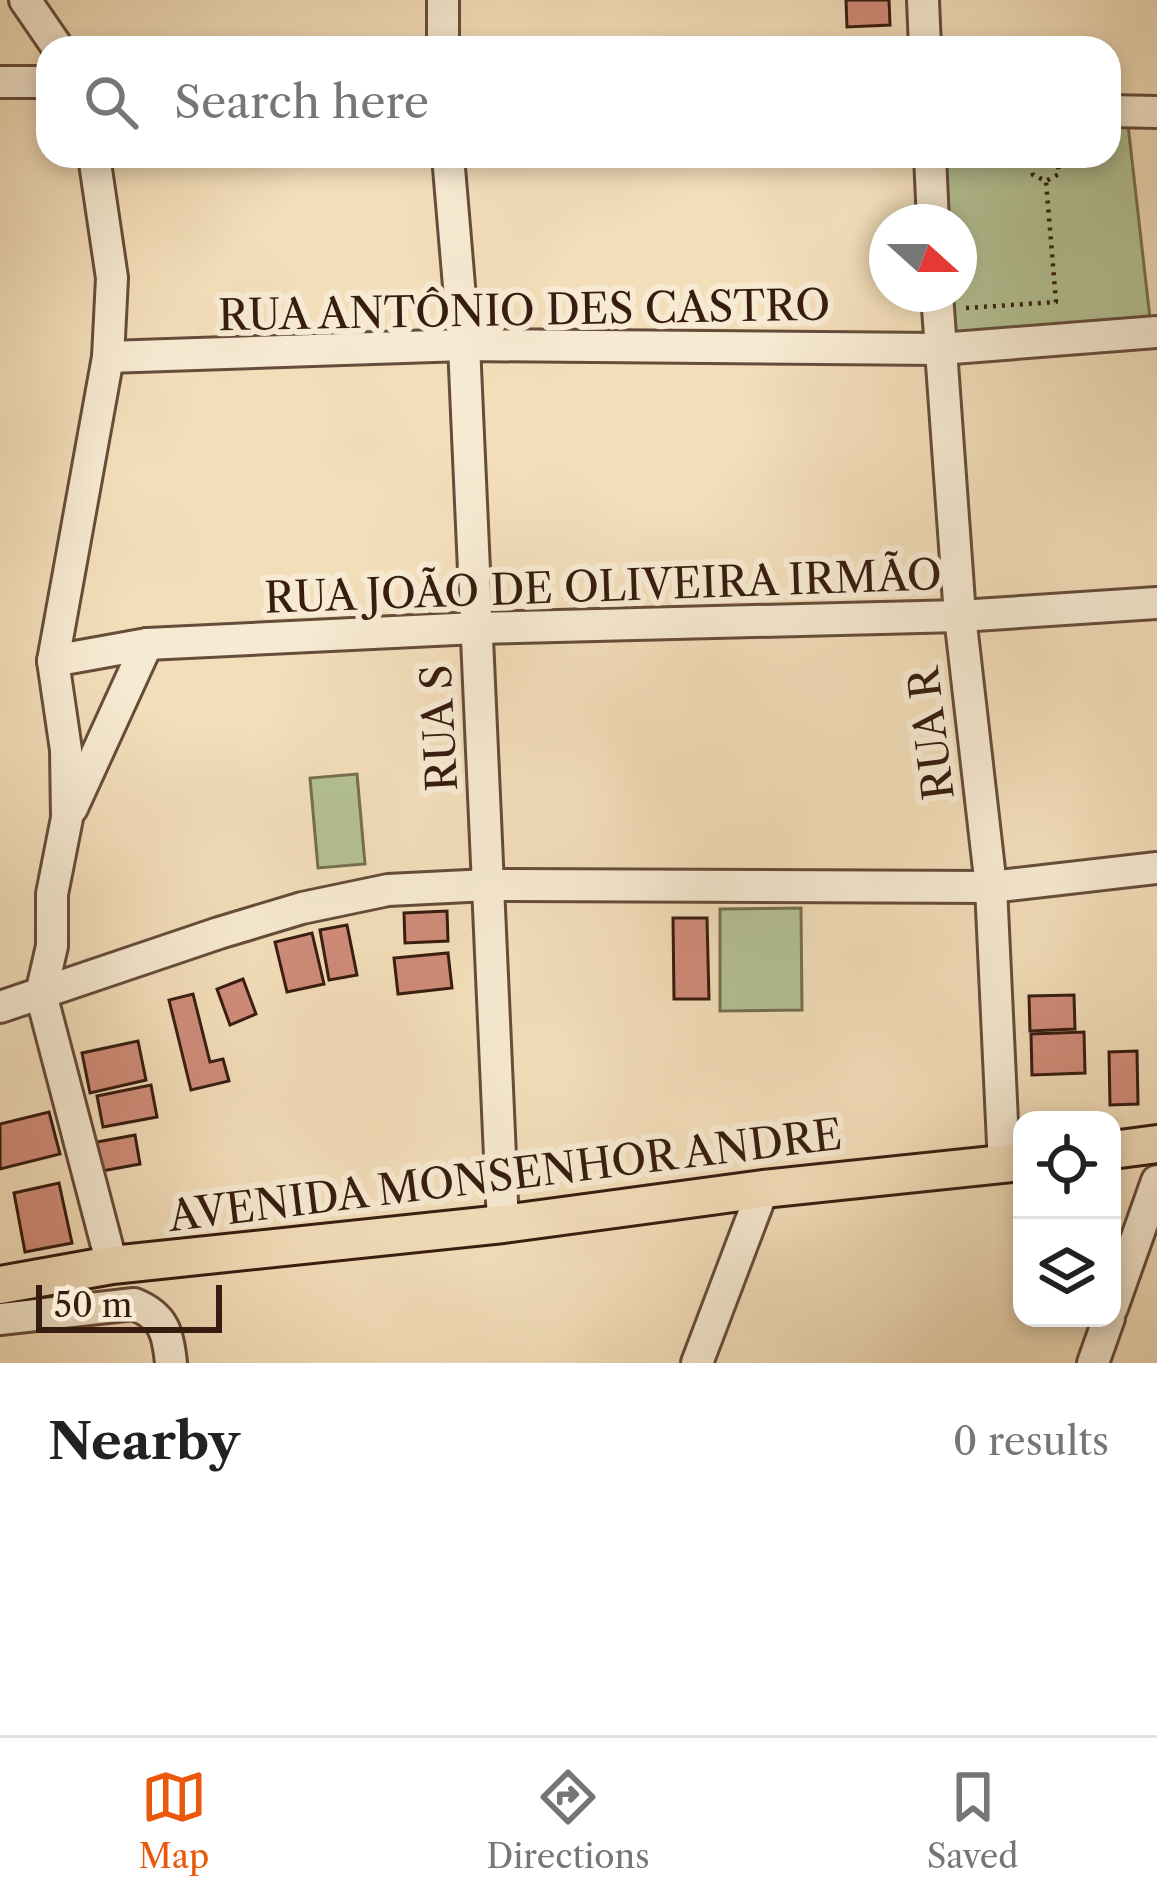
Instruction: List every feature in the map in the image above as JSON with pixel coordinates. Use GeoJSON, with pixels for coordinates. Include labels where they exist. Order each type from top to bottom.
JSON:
{"type":"FeatureCollection","features":[{"type":"Feature","properties":{"kind":"main road"},"geometry":{"type":"LineString","coordinates":[[1121,1149],[1157,1144]]}},
{"type":"Feature","properties":{"kind":"main road","name":"AVENIDA MONSENHOR ANDRE"},"geometry":{"type":"LineString","coordinates":[[0,1285],[112,1265],[1013,1164]]}},
{"type":"Feature","properties":{"kind":"street"},"geometry":{"type":"LineString","coordinates":[[25,0],[50,36]]}},
{"type":"Feature","properties":{"kind":"street"},"geometry":{"type":"LineString","coordinates":[[443,0],[443,36]]}},
{"type":"Feature","properties":{"kind":"street"},"geometry":{"type":"LineString","coordinates":[[923,0],[924,36]]}},
{"type":"Feature","properties":{"kind":"street"},"geometry":{"type":"LineString","coordinates":[[0,82],[36,82]]}},
{"type":"Feature","properties":{"kind":"street"},"geometry":{"type":"LineString","coordinates":[[1121,111],[1157,112]]}},
{"type":"Feature","properties":{"kind":"street"},"geometry":{"type":"LineString","coordinates":[[96,168],[112,278],[108,357],[53,661],[66,750],[67,818],[52,894],[52,946],[40,994],[112,1265]]}},
{"type":"Feature","properties":{"kind":"street","name":"RUA S"},"geometry":{"type":"LineString","coordinates":[[449,168],[464,345],[503,1224]]}},
{"type":"Feature","properties":{"kind":"street"},"geometry":{"type":"LineString","coordinates":[[931,168],[932,204]]}},
{"type":"Feature","properties":{"kind":"street","name":"RUA R"},"geometry":{"type":"LineString","coordinates":[[938,312],[960,616],[991,887],[1013,1164]]}},
{"type":"Feature","properties":{"kind":"street","name":"RUA ANTÔNIO DES CASTRO"},"geometry":{"type":"LineString","coordinates":[[108,357],[464,345],[940,349],[1157,332]]}},
{"type":"Feature","properties":{"kind":"street","name":"RUA JOÃO DE OLIVEIRA IRMÃO"},"geometry":{"type":"LineString","coordinates":[[53,661],[147,644],[476,628],[960,616],[1157,603]]}},
{"type":"Feature","properties":{"kind":"street"},"geometry":{"type":"LineString","coordinates":[[67,818],[147,644]]}},
{"type":"Feature","properties":{"kind":"street"},"geometry":{"type":"LineString","coordinates":[[0,1007],[302,908],[388,890],[488,885],[991,887],[1157,868]]}},
{"type":"Feature","properties":{"kind":"street"},"geometry":{"type":"LineString","coordinates":[[1121,1283],[1157,1181]]}},
{"type":"Feature","properties":{"kind":"street"},"geometry":{"type":"LineString","coordinates":[[697,1363],[763,1189]]}},
{"type":"Feature","properties":{"kind":"street"},"geometry":{"type":"LineString","coordinates":[[0,1319],[134,1304],[152,1312],[167,1331],[171,1363]]}},
{"type":"Feature","properties":{"kind":"street"},"geometry":{"type":"LineString","coordinates":[[1093,1363],[1105,1327]]}},
{"type":"Feature","properties":{"kind":"path"},"geometry":{"type":"LineString","coordinates":[[1031,168],[1033,175],[1046,181]]}},
{"type":"Feature","properties":{"kind":"path"},"geometry":{"type":"LineString","coordinates":[[1046,181],[1059,173],[1059,168]]}},
{"type":"Feature","properties":{"kind":"path"},"geometry":{"type":"LineString","coordinates":[[977,302],[1056,302],[1046,181]]}},
{"type":"Feature","properties":{"kind":"green space"},"geometry":{"type":"Polygon","coordinates":[[[1121,125],[1128,125],[1151,327],[952,342],[951,312],[977,312],[977,204],[945,204],[944,168],[1121,168],[1121,125]]]}},
{"type":"Feature","properties":{"kind":"green space"},"geometry":{"type":"Polygon","coordinates":[[[357,774],[365,864],[318,868],[310,778],[357,774]]]}},
{"type":"Feature","properties":{"kind":"green space"},"geometry":{"type":"Polygon","coordinates":[[[801,908],[802,1010],[720,1011],[720,909],[801,908]]]}},
{"type":"Feature","properties":{"kind":"building"},"geometry":{"type":"Polygon","coordinates":[[[846,0],[889,0],[890,25],[847,27],[846,0]]]}},
{"type":"Feature","properties":{"kind":"building"},"geometry":{"type":"Polygon","coordinates":[[[447,911],[448,941],[405,943],[404,913],[447,911]]]}},
{"type":"Feature","properties":{"kind":"building"},"geometry":{"type":"Polygon","coordinates":[[[673,918],[707,918],[709,999],[674,999],[673,918]]]}},
{"type":"Feature","properties":{"kind":"building"},"geometry":{"type":"Polygon","coordinates":[[[347,925],[357,975],[329,980],[320,930],[347,925]]]}},
{"type":"Feature","properties":{"kind":"building"},"geometry":{"type":"Polygon","coordinates":[[[312,933],[324,984],[287,992],[275,942],[312,933]]]}},
{"type":"Feature","properties":{"kind":"building"},"geometry":{"type":"Polygon","coordinates":[[[448,953],[452,988],[398,994],[394,958],[448,953]]]}},
{"type":"Feature","properties":{"kind":"building"},"geometry":{"type":"Polygon","coordinates":[[[243,979],[256,1014],[230,1025],[217,989],[243,979]]]}},
{"type":"Feature","properties":{"kind":"building"},"geometry":{"type":"Polygon","coordinates":[[[193,994],[210,1062],[223,1059],[229,1081],[191,1090],[169,1000],[193,994]]]}},
{"type":"Feature","properties":{"kind":"building"},"geometry":{"type":"Polygon","coordinates":[[[1074,995],[1075,1029],[1030,1031],[1029,996],[1074,995]]]}},
{"type":"Feature","properties":{"kind":"building"},"geometry":{"type":"Polygon","coordinates":[[[1084,1032],[1085,1073],[1032,1075],[1031,1034],[1084,1032]]]}},
{"type":"Feature","properties":{"kind":"building"},"geometry":{"type":"Polygon","coordinates":[[[138,1041],[146,1080],[90,1093],[82,1053],[138,1041]]]}},
{"type":"Feature","properties":{"kind":"building"},"geometry":{"type":"Polygon","coordinates":[[[1137,1051],[1138,1104],[1110,1105],[1109,1052],[1137,1051]]]}},
{"type":"Feature","properties":{"kind":"building"},"geometry":{"type":"Polygon","coordinates":[[[151,1085],[157,1117],[103,1127],[97,1096],[151,1085]]]}},
{"type":"Feature","properties":{"kind":"building"},"geometry":{"type":"Polygon","coordinates":[[[49,1112],[60,1154],[0,1169],[0,1124],[49,1112]]]}},
{"type":"Feature","properties":{"kind":"building"},"geometry":{"type":"Polygon","coordinates":[[[135,1135],[140,1164],[102,1171],[97,1142],[135,1135]]]}},
{"type":"Feature","properties":{"kind":"building"},"geometry":{"type":"Polygon","coordinates":[[[59,1183],[72,1243],[25,1252],[14,1193],[59,1183]]]}}]}
